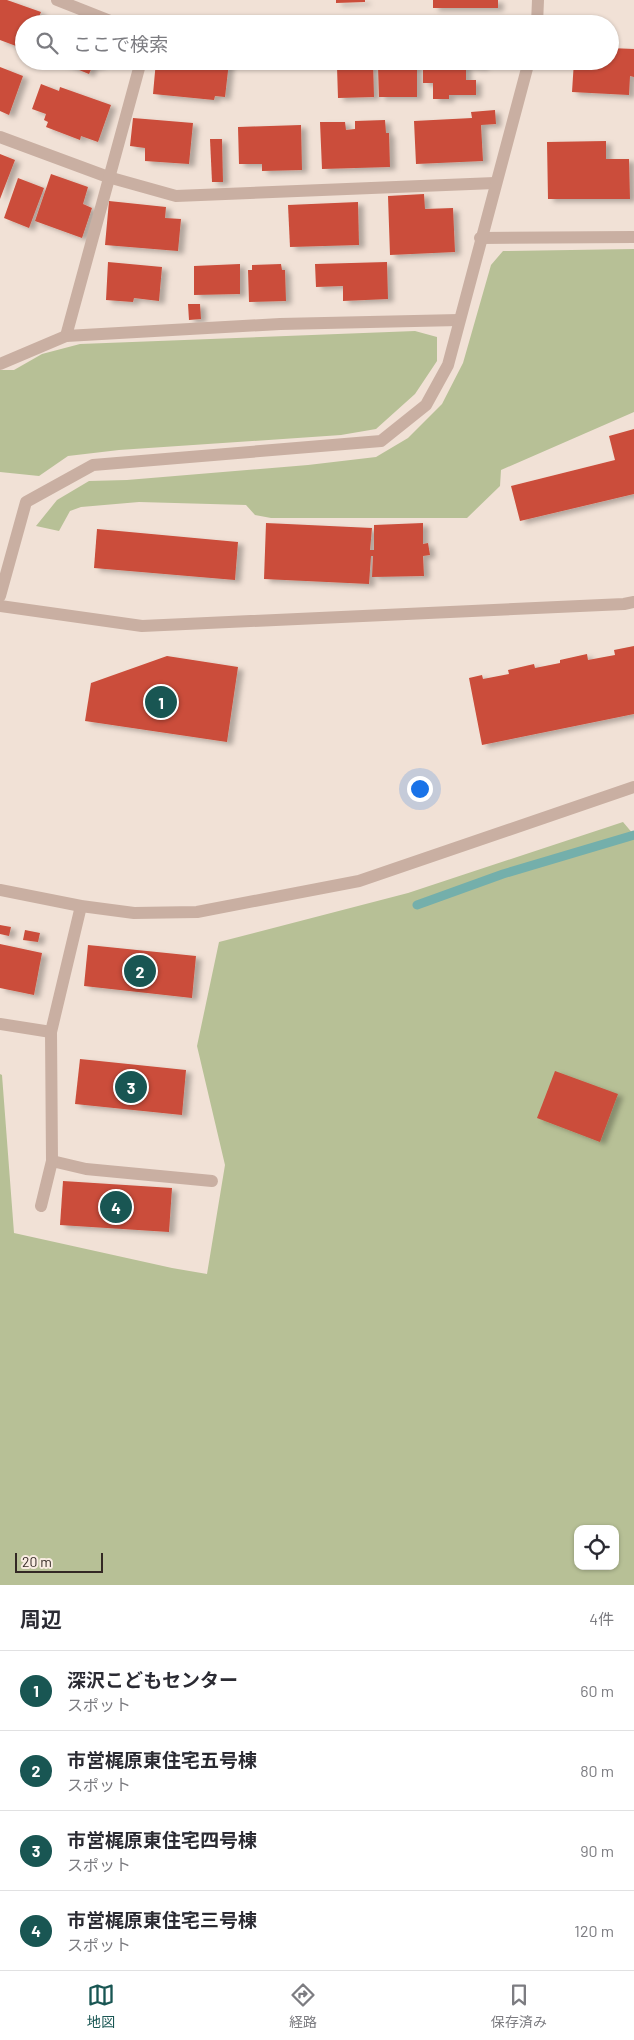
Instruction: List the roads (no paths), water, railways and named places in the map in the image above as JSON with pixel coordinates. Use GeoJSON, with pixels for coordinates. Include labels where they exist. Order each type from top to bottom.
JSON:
{"type":"FeatureCollection","features":[{"type":"Feature","properties":{"kind":"street"},"geometry":{"type":"LineString","coordinates":[[57,0],[95,15]]}},
{"type":"Feature","properties":{"kind":"street"},"geometry":{"type":"LineString","coordinates":[[537,15],[538,0]]}},
{"type":"Feature","properties":{"kind":"street"},"geometry":{"type":"LineString","coordinates":[[66,336],[138,70]]}},
{"type":"Feature","properties":{"kind":"street"},"geometry":{"type":"LineString","coordinates":[[0,596],[26,502],[93,465],[381,441],[426,405],[448,365],[526,70]]}},
{"type":"Feature","properties":{"kind":"street"},"geometry":{"type":"LineString","coordinates":[[0,137],[108,177],[176,196],[495,184]]}},
{"type":"Feature","properties":{"kind":"street"},"geometry":{"type":"LineString","coordinates":[[480,238],[634,238]]}},
{"type":"Feature","properties":{"kind":"street"},"geometry":{"type":"LineString","coordinates":[[0,364],[66,336],[280,324],[460,320]]}},
{"type":"Feature","properties":{"kind":"street"},"geometry":{"type":"LineString","coordinates":[[0,606],[142,626],[614,605],[634,602]]}},
{"type":"Feature","properties":{"kind":"street"},"geometry":{"type":"LineString","coordinates":[[0,890],[81,906],[134,913],[197,912],[359,881],[634,787]]}},
{"type":"Feature","properties":{"kind":"street"},"geometry":{"type":"LineString","coordinates":[[41,1206],[52,1161],[51,1032],[81,906]]}},
{"type":"Feature","properties":{"kind":"street"},"geometry":{"type":"LineString","coordinates":[[0,1024],[51,1032]]}},
{"type":"Feature","properties":{"kind":"street"},"geometry":{"type":"LineString","coordinates":[[52,1161],[86,1169],[212,1181]]}},
{"type":"Feature","properties":{"kind":"waterway"},"geometry":{"type":"LineString","coordinates":[[417,905],[503,874],[634,835]]}},
{"type":"Feature","properties":{"kind":"place","name":"深沢こどもセンター"},"geometry":{"type":"Point","coordinates":[161,702]}},
{"type":"Feature","properties":{"kind":"place","name":"市営梶原東住宅五号棟"},"geometry":{"type":"Point","coordinates":[140,971]}},
{"type":"Feature","properties":{"kind":"place","name":"市営梶原東住宅四号棟"},"geometry":{"type":"Point","coordinates":[131,1087]}},
{"type":"Feature","properties":{"kind":"place","name":"市営梶原東住宅三号棟"},"geometry":{"type":"Point","coordinates":[116,1207]}}]}
